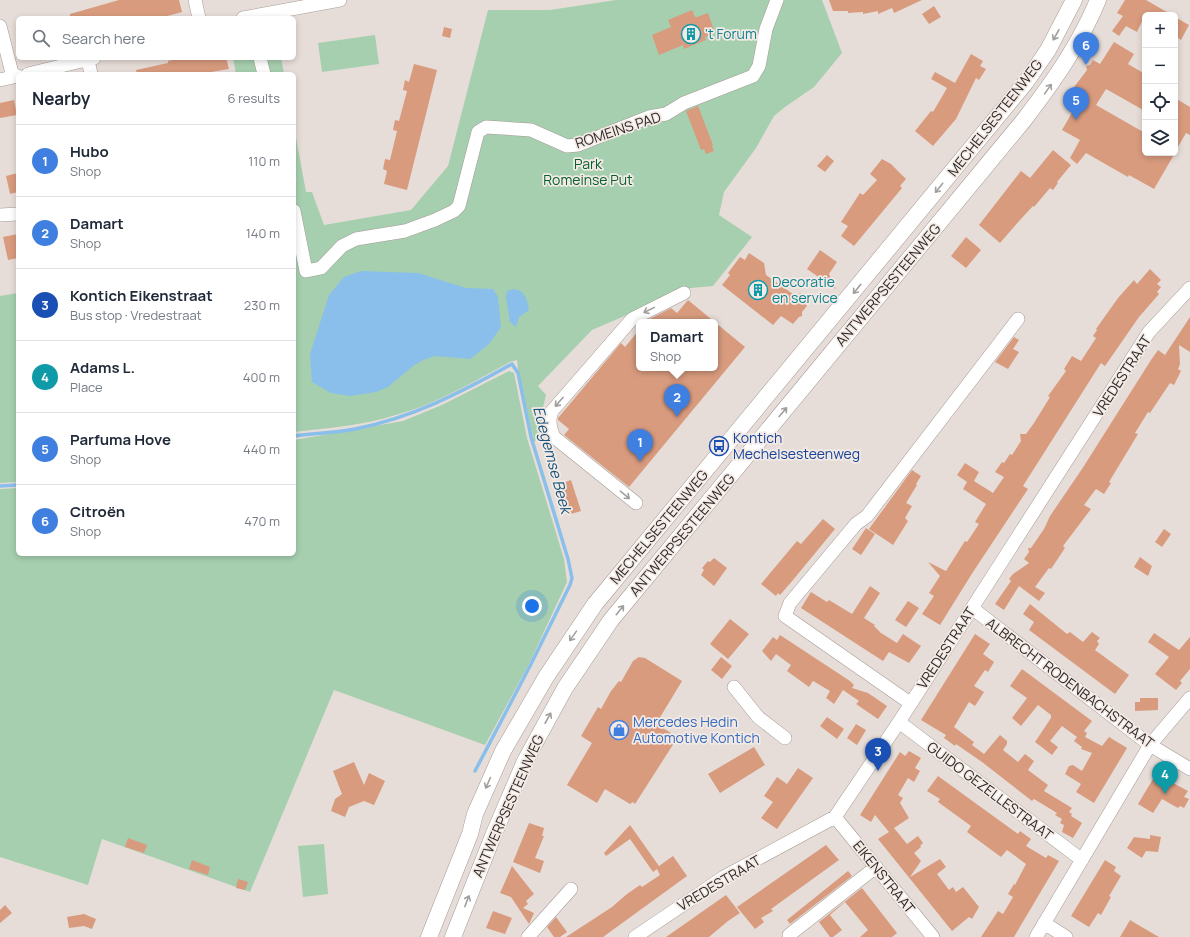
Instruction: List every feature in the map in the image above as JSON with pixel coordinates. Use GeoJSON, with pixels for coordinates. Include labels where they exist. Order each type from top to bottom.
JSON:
{"type":"FeatureCollection","features":[{"type":"Feature","properties":{"kind":"main road","name":"MECHELSESTEENWEG"},"geometry":{"type":"LineString","coordinates":[[595,604],[919,226],[1048,50],[1074,0]]}},
{"type":"Feature","properties":{"kind":"main road","name":"MECHELSESTEENWEG"},"geometry":{"type":"LineString","coordinates":[[1024,120],[1068,59],[1090,19],[1098,0]]}},
{"type":"Feature","properties":{"kind":"main road","name":"ANTWERPSESTEENWEG"},"geometry":{"type":"LineString","coordinates":[[453,937],[493,836],[525,761],[565,688],[612,620],[919,226],[940,222],[1024,120]]}},
{"type":"Feature","properties":{"kind":"main road","name":"ANTWERPSESTEENWEG"},"geometry":{"type":"LineString","coordinates":[[430,937],[470,834],[475,814],[502,751],[546,677],[595,604]]}},
{"type":"Feature","properties":{"kind":"street"},"geometry":{"type":"LineString","coordinates":[[195,0],[199,16]]}},
{"type":"Feature","properties":{"kind":"street"},"geometry":{"type":"LineString","coordinates":[[254,16],[340,0]]}},
{"type":"Feature","properties":{"kind":"street","name":"ROMEINS PAD"},"geometry":{"type":"LineString","coordinates":[[296,221],[306,271],[321,268],[342,246],[356,239],[405,231],[454,211],[459,206],[478,132],[481,129],[486,127],[532,130],[567,146],[578,145],[649,117],[666,114],[684,103],[753,76],[759,66],[766,29],[777,0]]}},
{"type":"Feature","properties":{"kind":"street"},"geometry":{"type":"LineString","coordinates":[[0,26],[16,77],[0,80]]}},
{"type":"Feature","properties":{"kind":"street"},"geometry":{"type":"LineString","coordinates":[[36,72],[87,60]]}},
{"type":"Feature","properties":{"kind":"street"},"geometry":{"type":"LineString","coordinates":[[91,60],[91,72]]}},
{"type":"Feature","properties":{"kind":"street"},"geometry":{"type":"LineString","coordinates":[[260,60],[264,72]]}},
{"type":"Feature","properties":{"kind":"street"},"geometry":{"type":"LineString","coordinates":[[0,215],[16,214]]}},
{"type":"Feature","properties":{"kind":"street","name":"VREDESTRAAT"},"geometry":{"type":"LineString","coordinates":[[635,937],[724,877],[835,817],[899,722],[1149,332],[1190,288]]}},
{"type":"Feature","properties":{"kind":"street"},"geometry":{"type":"LineString","coordinates":[[636,503],[554,437],[551,429],[550,415],[552,410],[632,319],[684,293]]}},
{"type":"Feature","properties":{"kind":"street"},"geometry":{"type":"LineString","coordinates":[[910,703],[785,616],[790,603],[858,521],[867,516],[1018,319]]}},
{"type":"Feature","properties":{"kind":"street","name":"ALBRECHT RODENBACHSTRAAT"},"geometry":{"type":"LineString","coordinates":[[972,608],[1150,745],[1190,769]]}},
{"type":"Feature","properties":{"kind":"street"},"geometry":{"type":"LineString","coordinates":[[734,687],[758,717],[784,738]]}},
{"type":"Feature","properties":{"kind":"street"},"geometry":{"type":"LineString","coordinates":[[1036,937],[1150,745],[1190,698]]}},
{"type":"Feature","properties":{"kind":"street","name":"GUIDO GEZELLESTRAAT"},"geometry":{"type":"LineString","coordinates":[[899,722],[1082,860]]}},
{"type":"Feature","properties":{"kind":"street","name":"EIKENSTRAAT"},"geometry":{"type":"LineString","coordinates":[[835,817],[933,937]]}},
{"type":"Feature","properties":{"kind":"street"},"geometry":{"type":"LineString","coordinates":[[789,935],[876,867]]}},
{"type":"Feature","properties":{"kind":"street"},"geometry":{"type":"LineString","coordinates":[[528,937],[571,889]]}},
{"type":"Feature","properties":{"kind":"street"},"geometry":{"type":"LineString","coordinates":[[1044,923],[1066,937]]}},
{"type":"Feature","properties":{"kind":"green space","name":"Park Romeinse Put"},"geometry":{"type":"Polygon","coordinates":[[[616,0],[822,0],[842,53],[814,87],[774,116],[756,148],[724,192],[719,215],[752,237],[713,286],[680,289],[657,302],[592,330],[538,386],[546,395],[541,416],[544,433],[534,442],[517,360],[510,362],[442,398],[414,409],[386,418],[361,423],[296,432],[296,138],[306,192],[312,192],[324,225],[411,210],[448,166],[488,10],[550,10],[616,0]]]}},
{"type":"Feature","properties":{"kind":"green space"},"geometry":{"type":"Polygon","coordinates":[[[375,35],[379,64],[322,72],[318,43],[375,35]]]}},
{"type":"Feature","properties":{"kind":"green space"},"geometry":{"type":"Polygon","coordinates":[[[233,60],[281,60],[284,72],[236,72],[233,60]]]}},
{"type":"Feature","properties":{"kind":"green space"},"geometry":{"type":"Polygon","coordinates":[[[16,293],[16,482],[0,483],[0,296],[16,293]]]}},
{"type":"Feature","properties":{"kind":"green space"},"geometry":{"type":"Polygon","coordinates":[[[509,371],[514,373],[527,438],[564,559],[567,582],[529,664],[485,745],[334,690],[250,892],[102,839],[88,885],[0,857],[0,489],[16,488],[16,556],[296,556],[296,440],[403,421],[442,405],[509,371]]]}},
{"type":"Feature","properties":{"kind":"green space"},"geometry":{"type":"Polygon","coordinates":[[[324,844],[328,894],[303,897],[298,846],[324,844]]]}},
{"type":"Feature","properties":{"kind":"water"},"geometry":{"type":"Polygon","coordinates":[[[361,271],[418,273],[466,288],[493,289],[498,297],[501,327],[489,344],[470,359],[435,356],[423,360],[413,366],[388,387],[376,392],[350,396],[331,393],[312,382],[310,354],[329,295],[344,277],[361,271]]]}},
{"type":"Feature","properties":{"kind":"water"},"geometry":{"type":"Polygon","coordinates":[[[513,289],[523,293],[529,310],[519,317],[516,327],[510,322],[506,297],[507,291],[513,289]]]}},
{"type":"Feature","properties":{"kind":"building"},"geometry":{"type":"Polygon","coordinates":[[[119,0],[179,0],[182,12],[167,16],[70,16],[70,14],[119,0]]]}},
{"type":"Feature","properties":{"kind":"building"},"geometry":{"type":"Polygon","coordinates":[[[829,0],[922,0],[894,13],[892,8],[878,14],[878,11],[863,14],[863,12],[848,13],[848,11],[833,11],[829,0]]]}},
{"type":"Feature","properties":{"kind":"building"},"geometry":{"type":"Polygon","coordinates":[[[1125,0],[1146,0],[1167,12],[1142,12],[1142,21],[1137,32],[1126,26],[1119,36],[1112,31],[1123,16],[1117,13],[1125,0]]]}},
{"type":"Feature","properties":{"kind":"building"},"geometry":{"type":"Polygon","coordinates":[[[934,6],[941,17],[929,24],[922,14],[934,6]]]}},
{"type":"Feature","properties":{"kind":"building","name":"'t Forum"},"geometry":{"type":"Polygon","coordinates":[[[692,10],[695,17],[708,13],[715,33],[705,37],[706,40],[684,49],[683,45],[659,55],[652,35],[671,27],[668,20],[692,10]]]}},
{"type":"Feature","properties":{"kind":"building"},"geometry":{"type":"Polygon","coordinates":[[[1178,19],[1189,25],[1181,40],[1178,38],[1178,19]]]}},
{"type":"Feature","properties":{"kind":"building"},"geometry":{"type":"Polygon","coordinates":[[[444,27],[452,29],[450,38],[442,36],[444,27]]]}},
{"type":"Feature","properties":{"kind":"building"},"geometry":{"type":"Polygon","coordinates":[[[1114,42],[1134,54],[1128,64],[1142,72],[1142,109],[1106,89],[1096,105],[1142,131],[1142,156],[1173,156],[1154,189],[1129,175],[1128,177],[1086,153],[1077,164],[1070,158],[1080,140],[1062,130],[1081,97],[1071,91],[1087,70],[1086,66],[1090,65],[1093,60],[1100,64],[1114,42]]]}},
{"type":"Feature","properties":{"kind":"building"},"geometry":{"type":"Polygon","coordinates":[[[971,54],[983,61],[980,66],[986,69],[979,80],[976,78],[956,119],[933,146],[915,131],[931,111],[933,112],[947,88],[931,79],[935,72],[955,83],[971,54]]]}},
{"type":"Feature","properties":{"kind":"building"},"geometry":{"type":"Polygon","coordinates":[[[227,60],[229,69],[211,72],[136,72],[136,70],[168,63],[168,61],[227,60]]]}},
{"type":"Feature","properties":{"kind":"building"},"geometry":{"type":"Polygon","coordinates":[[[414,64],[437,70],[407,190],[384,184],[387,171],[383,169],[385,159],[390,160],[397,131],[393,130],[395,120],[399,121],[407,91],[403,90],[405,80],[409,82],[414,64]]]}},
{"type":"Feature","properties":{"kind":"building"},"geometry":{"type":"Polygon","coordinates":[[[14,100],[16,115],[0,118],[0,103],[14,100]]]}},
{"type":"Feature","properties":{"kind":"building"},"geometry":{"type":"Polygon","coordinates":[[[1178,100],[1190,107],[1190,135],[1186,133],[1178,147],[1178,100]]]}},
{"type":"Feature","properties":{"kind":"building"},"geometry":{"type":"Polygon","coordinates":[[[698,106],[714,151],[706,154],[704,149],[701,150],[686,111],[698,106]]]}},
{"type":"Feature","properties":{"kind":"building"},"geometry":{"type":"Polygon","coordinates":[[[1053,150],[1071,165],[1057,182],[1058,183],[1053,190],[1050,188],[1000,243],[979,225],[1021,171],[1030,178],[1053,150]]]}},
{"type":"Feature","properties":{"kind":"building"},"geometry":{"type":"Polygon","coordinates":[[[827,155],[834,161],[825,172],[817,166],[827,155]]]}},
{"type":"Feature","properties":{"kind":"building"},"geometry":{"type":"Polygon","coordinates":[[[882,159],[891,164],[906,179],[900,186],[902,188],[854,246],[841,236],[848,226],[841,222],[860,193],[863,195],[877,180],[870,174],[882,159]]]}},
{"type":"Feature","properties":{"kind":"building"},"geometry":{"type":"Polygon","coordinates":[[[16,174],[16,192],[10,194],[6,176],[16,174]]]}},
{"type":"Feature","properties":{"kind":"building"},"geometry":{"type":"Polygon","coordinates":[[[16,234],[16,258],[8,260],[3,237],[16,234]]]}},
{"type":"Feature","properties":{"kind":"building"},"geometry":{"type":"Polygon","coordinates":[[[966,237],[981,250],[966,268],[951,256],[966,237]]]}},
{"type":"Feature","properties":{"kind":"building"},"geometry":{"type":"Polygon","coordinates":[[[820,250],[837,262],[829,274],[836,289],[807,269],[820,250]]]}},
{"type":"Feature","properties":{"kind":"building","name":"Decoratie en service"},"geometry":{"type":"Polygon","coordinates":[[[749,253],[764,263],[766,275],[797,297],[800,293],[809,300],[805,304],[807,306],[802,312],[802,316],[799,317],[793,324],[781,316],[773,325],[722,285],[730,275],[728,273],[740,257],[745,260],[749,253]]]}},
{"type":"Feature","properties":{"kind":"building"},"geometry":{"type":"Polygon","coordinates":[[[1150,269],[1161,280],[1157,284],[1161,287],[1157,292],[1159,294],[1139,317],[1105,366],[1101,363],[1023,486],[1028,489],[940,625],[922,614],[934,596],[929,593],[940,576],[928,562],[946,571],[965,541],[967,542],[979,524],[975,522],[986,504],[963,489],[967,482],[957,475],[965,463],[979,472],[974,481],[993,493],[1004,477],[995,472],[1010,454],[1012,455],[1021,441],[1020,434],[1026,434],[1034,423],[1050,397],[1048,396],[1066,371],[1064,369],[1072,356],[1081,361],[1096,338],[1093,336],[1097,330],[1096,329],[1118,298],[1134,280],[1137,284],[1150,269]]]}},
{"type":"Feature","properties":{"kind":"building"},"geometry":{"type":"Polygon","coordinates":[[[688,300],[711,319],[650,319],[671,308],[677,313],[688,300]]]}},
{"type":"Feature","properties":{"kind":"building"},"geometry":{"type":"Polygon","coordinates":[[[1190,317],[1190,352],[1179,345],[1180,364],[1178,369],[1181,371],[1174,385],[1170,383],[1150,413],[1148,412],[1135,433],[1138,434],[1109,482],[1111,483],[1104,494],[1096,489],[1084,505],[1091,509],[1063,546],[1065,548],[1051,569],[1049,568],[1035,587],[1045,593],[1039,601],[1019,586],[1004,610],[995,604],[1011,581],[1009,579],[1013,574],[1029,563],[1024,559],[1029,552],[1028,548],[1031,548],[1044,529],[1050,516],[1158,350],[1165,355],[1190,317]]]}},
{"type":"Feature","properties":{"kind":"building"},"geometry":{"type":"Polygon","coordinates":[[[718,324],[745,347],[629,487],[564,435],[569,429],[558,420],[558,418],[621,343],[625,347],[636,334],[636,371],[718,371],[718,324]]]}},
{"type":"Feature","properties":{"kind":"building"},"geometry":{"type":"Polygon","coordinates":[[[1014,337],[1019,340],[1013,349],[1019,352],[1008,369],[995,362],[1014,337]]]}},
{"type":"Feature","properties":{"kind":"building"},"geometry":{"type":"Polygon","coordinates":[[[912,470],[921,476],[906,503],[912,506],[905,518],[908,521],[893,545],[869,529],[912,470]]]}},
{"type":"Feature","properties":{"kind":"building"},"geometry":{"type":"Polygon","coordinates":[[[571,480],[581,511],[571,514],[560,484],[571,480]]]}},
{"type":"Feature","properties":{"kind":"building"},"geometry":{"type":"Polygon","coordinates":[[[823,519],[835,529],[780,595],[778,593],[776,596],[761,584],[797,541],[801,544],[823,519]]]}},
{"type":"Feature","properties":{"kind":"building"},"geometry":{"type":"Polygon","coordinates":[[[866,528],[875,534],[861,555],[852,549],[866,528]]]}},
{"type":"Feature","properties":{"kind":"building"},"geometry":{"type":"Polygon","coordinates":[[[1164,529],[1171,534],[1162,547],[1155,542],[1164,529]]]}},
{"type":"Feature","properties":{"kind":"building"},"geometry":{"type":"Polygon","coordinates":[[[1140,557],[1152,566],[1148,576],[1134,567],[1140,557]]]}},
{"type":"Feature","properties":{"kind":"building"},"geometry":{"type":"Polygon","coordinates":[[[714,558],[727,568],[714,586],[701,575],[704,570],[702,568],[708,561],[710,562],[714,558]]]}},
{"type":"Feature","properties":{"kind":"building"},"geometry":{"type":"Polygon","coordinates":[[[870,586],[880,593],[864,618],[875,625],[874,626],[881,633],[897,643],[903,634],[921,646],[909,663],[889,652],[883,661],[801,608],[811,592],[827,602],[829,600],[852,614],[870,586]]]}},
{"type":"Feature","properties":{"kind":"building"},"geometry":{"type":"Polygon","coordinates":[[[908,601],[919,608],[906,627],[895,620],[908,601]]]}},
{"type":"Feature","properties":{"kind":"building"},"geometry":{"type":"Polygon","coordinates":[[[1030,604],[1067,634],[1070,632],[1083,642],[1092,632],[1100,638],[1097,641],[1099,644],[1095,650],[1129,675],[1115,694],[1029,630],[1034,622],[1023,614],[1030,604]]]}},
{"type":"Feature","properties":{"kind":"building"},"geometry":{"type":"Polygon","coordinates":[[[730,619],[749,634],[728,659],[710,644],[730,619]]]}},
{"type":"Feature","properties":{"kind":"building"},"geometry":{"type":"Polygon","coordinates":[[[1154,633],[1179,650],[1190,637],[1190,669],[1180,681],[1182,683],[1176,690],[1155,674],[1169,657],[1148,642],[1154,633]]]}},
{"type":"Feature","properties":{"kind":"building"},"geometry":{"type":"Polygon","coordinates":[[[975,634],[990,644],[983,654],[994,662],[988,672],[985,670],[974,686],[984,692],[975,706],[969,702],[954,727],[974,742],[972,745],[984,754],[1000,735],[1007,741],[1007,744],[1003,750],[1018,762],[1025,754],[1034,761],[1028,770],[1048,785],[1044,791],[1072,808],[1069,812],[1072,814],[1071,816],[1082,823],[1073,838],[1062,832],[1064,825],[1060,823],[1062,819],[1055,815],[1057,813],[1034,799],[1032,801],[982,762],[956,744],[955,746],[944,738],[946,735],[921,720],[975,634]]]}},
{"type":"Feature","properties":{"kind":"building"},"geometry":{"type":"Polygon","coordinates":[[[780,635],[850,681],[854,685],[852,688],[868,693],[887,706],[878,719],[856,704],[859,701],[843,690],[834,704],[826,698],[830,691],[813,681],[809,687],[787,671],[791,665],[776,654],[771,661],[762,651],[773,637],[777,640],[780,635]]]}},
{"type":"Feature","properties":{"kind":"building","name":"Mercedes Hedin Automotive Kontich"},"geometry":{"type":"Polygon","coordinates":[[[639,657],[645,658],[682,681],[656,724],[671,733],[667,739],[674,743],[635,804],[633,802],[630,804],[605,789],[597,803],[567,785],[592,743],[581,736],[598,707],[601,709],[611,691],[619,681],[621,682],[633,661],[639,657]]]}},
{"type":"Feature","properties":{"kind":"building"},"geometry":{"type":"Polygon","coordinates":[[[721,657],[732,666],[722,679],[711,670],[721,657]]]}},
{"type":"Feature","properties":{"kind":"building"},"geometry":{"type":"Polygon","coordinates":[[[1022,669],[1092,721],[1084,731],[1087,733],[1085,737],[1102,746],[1109,737],[1127,748],[1094,803],[1076,792],[1081,784],[1065,774],[1069,766],[1073,765],[1082,771],[1092,753],[1081,749],[1082,747],[1074,741],[1077,737],[1062,726],[1050,741],[1058,747],[1052,755],[1035,742],[1051,718],[1051,715],[1038,705],[1021,726],[1012,718],[1027,698],[1010,686],[1022,669]]]}},
{"type":"Feature","properties":{"kind":"building"},"geometry":{"type":"Polygon","coordinates":[[[1140,698],[1158,698],[1158,710],[1135,711],[1135,702],[1140,702],[1140,698]]]}},
{"type":"Feature","properties":{"kind":"building"},"geometry":{"type":"Polygon","coordinates":[[[827,717],[844,729],[837,739],[820,726],[827,717]]]}},
{"type":"Feature","properties":{"kind":"building"},"geometry":{"type":"Polygon","coordinates":[[[856,724],[866,730],[857,745],[847,738],[856,724]]]}},
{"type":"Feature","properties":{"kind":"building"},"geometry":{"type":"Polygon","coordinates":[[[754,747],[765,765],[720,793],[708,774],[754,747]]]}},
{"type":"Feature","properties":{"kind":"building"},"geometry":{"type":"Polygon","coordinates":[[[909,751],[921,758],[915,768],[920,771],[914,782],[908,778],[898,795],[903,798],[900,803],[909,818],[894,828],[907,844],[918,836],[923,843],[914,853],[921,861],[910,877],[940,859],[946,867],[937,874],[949,890],[953,887],[956,892],[963,887],[979,907],[972,919],[969,917],[952,931],[878,839],[889,832],[875,815],[871,822],[860,815],[900,752],[905,756],[909,751]]]}},
{"type":"Feature","properties":{"kind":"building"},"geometry":{"type":"Polygon","coordinates":[[[354,762],[364,785],[369,773],[385,781],[374,805],[364,801],[349,807],[345,817],[331,811],[335,799],[342,794],[333,771],[354,762]]]}},
{"type":"Feature","properties":{"kind":"building"},"geometry":{"type":"Polygon","coordinates":[[[798,768],[813,778],[777,829],[761,818],[773,802],[764,796],[777,777],[787,784],[798,768]]]}},
{"type":"Feature","properties":{"kind":"building"},"geometry":{"type":"Polygon","coordinates":[[[1156,774],[1188,791],[1184,797],[1189,799],[1184,808],[1180,806],[1178,808],[1162,799],[1153,813],[1138,804],[1156,774]]]}},
{"type":"Feature","properties":{"kind":"building"},"geometry":{"type":"Polygon","coordinates":[[[938,776],[1018,834],[1020,831],[1031,839],[1026,846],[1046,858],[1048,855],[1059,861],[1014,937],[981,937],[998,911],[1003,914],[1013,897],[1008,894],[1014,884],[1015,885],[1026,864],[1007,850],[1001,857],[967,832],[971,826],[938,802],[940,799],[927,791],[938,776]]]}},
{"type":"Feature","properties":{"kind":"building"},"geometry":{"type":"Polygon","coordinates":[[[529,823],[544,828],[542,836],[544,836],[535,858],[544,861],[540,873],[513,862],[529,823]]]}},
{"type":"Feature","properties":{"kind":"building"},"geometry":{"type":"Polygon","coordinates":[[[630,825],[659,866],[673,856],[687,876],[603,937],[566,937],[612,907],[640,885],[642,887],[660,875],[657,869],[653,872],[630,839],[606,856],[604,853],[630,825]]]}},
{"type":"Feature","properties":{"kind":"building"},"geometry":{"type":"Polygon","coordinates":[[[1150,835],[1161,837],[1158,852],[1146,851],[1142,858],[1127,848],[1134,837],[1150,839],[1150,835]]]}},
{"type":"Feature","properties":{"kind":"building"},"geometry":{"type":"Polygon","coordinates":[[[128,838],[147,845],[144,853],[125,847],[128,838]]]}},
{"type":"Feature","properties":{"kind":"building"},"geometry":{"type":"Polygon","coordinates":[[[826,845],[839,860],[771,909],[773,911],[761,918],[764,922],[755,929],[737,907],[826,845]]]}},
{"type":"Feature","properties":{"kind":"building"},"geometry":{"type":"Polygon","coordinates":[[[192,860],[210,867],[208,875],[189,869],[192,860]]]}},
{"type":"Feature","properties":{"kind":"building"},"geometry":{"type":"Polygon","coordinates":[[[1105,860],[1116,867],[1114,871],[1121,876],[1109,896],[1111,897],[1101,915],[1098,913],[1089,927],[1071,916],[1105,860]]]}},
{"type":"Feature","properties":{"kind":"building"},"geometry":{"type":"Polygon","coordinates":[[[512,866],[534,894],[526,901],[528,904],[523,908],[534,913],[529,924],[511,897],[500,893],[512,866]]]}},
{"type":"Feature","properties":{"kind":"building"},"geometry":{"type":"Polygon","coordinates":[[[848,871],[852,876],[790,924],[787,920],[848,871]]]}},
{"type":"Feature","properties":{"kind":"building"},"geometry":{"type":"Polygon","coordinates":[[[238,879],[248,882],[245,890],[236,888],[238,879]]]}},
{"type":"Feature","properties":{"kind":"building"},"geometry":{"type":"Polygon","coordinates":[[[862,888],[897,933],[892,937],[860,937],[868,930],[845,902],[830,915],[842,930],[833,937],[830,937],[819,922],[862,888]]]}},
{"type":"Feature","properties":{"kind":"building"},"geometry":{"type":"Polygon","coordinates":[[[726,895],[740,913],[709,937],[666,937],[726,895]]]}},
{"type":"Feature","properties":{"kind":"building"},"geometry":{"type":"Polygon","coordinates":[[[5,905],[12,913],[0,923],[0,910],[5,905]]]}},
{"type":"Feature","properties":{"kind":"building"},"geometry":{"type":"Polygon","coordinates":[[[493,911],[512,918],[505,934],[486,928],[493,911]]]}},
{"type":"Feature","properties":{"kind":"building"},"geometry":{"type":"Polygon","coordinates":[[[84,914],[96,919],[92,929],[84,926],[69,928],[67,917],[84,914]]]}},
{"type":"Feature","properties":{"kind":"building"},"geometry":{"type":"Polygon","coordinates":[[[556,917],[567,932],[560,937],[554,937],[547,927],[556,917]]]}},
{"type":"Feature","properties":{"kind":"building"},"geometry":{"type":"Polygon","coordinates":[[[1130,920],[1140,926],[1159,937],[1120,937],[1130,920]]]}},
{"type":"Feature","properties":{"kind":"waterway","name":"Edegemse Beek"},"geometry":{"type":"LineString","coordinates":[[296,436],[347,430],[376,424],[397,418],[436,403],[512,364],[518,373],[531,437],[568,559],[572,578],[570,585],[530,666],[475,771]]}},
{"type":"Feature","properties":{"kind":"waterway","name":"Edegemse Beek"},"geometry":{"type":"LineString","coordinates":[[0,486],[16,485]]}},
{"type":"Feature","properties":{"kind":"place","name":"'t Forum"},"geometry":{"type":"Point","coordinates":[691,34]}},
{"type":"Feature","properties":{"kind":"place","name":"Citroën"},"geometry":{"type":"Point","coordinates":[1086,65]}},
{"type":"Feature","properties":{"kind":"place","name":"Parfuma Hove"},"geometry":{"type":"Point","coordinates":[1076,120]}},
{"type":"Feature","properties":{"kind":"place","name":"Decoratie en service"},"geometry":{"type":"Point","coordinates":[758,290]}},
{"type":"Feature","properties":{"kind":"place","name":"Damart"},"geometry":{"type":"Point","coordinates":[677,417]}},
{"type":"Feature","properties":{"kind":"place","name":"Kontich Mechelsesteenweg"},"geometry":{"type":"Point","coordinates":[719,446]}},
{"type":"Feature","properties":{"kind":"place","name":"Hubo"},"geometry":{"type":"Point","coordinates":[640,462]}},
{"type":"Feature","properties":{"kind":"place","name":"Mercedes Hedin Automotive Kontich"},"geometry":{"type":"Point","coordinates":[619,730]}},
{"type":"Feature","properties":{"kind":"place","name":"Kontich Eikenstraat"},"geometry":{"type":"Point","coordinates":[878,771]}},
{"type":"Feature","properties":{"kind":"place","name":"Adams L."},"geometry":{"type":"Point","coordinates":[1165,794]}}]}
